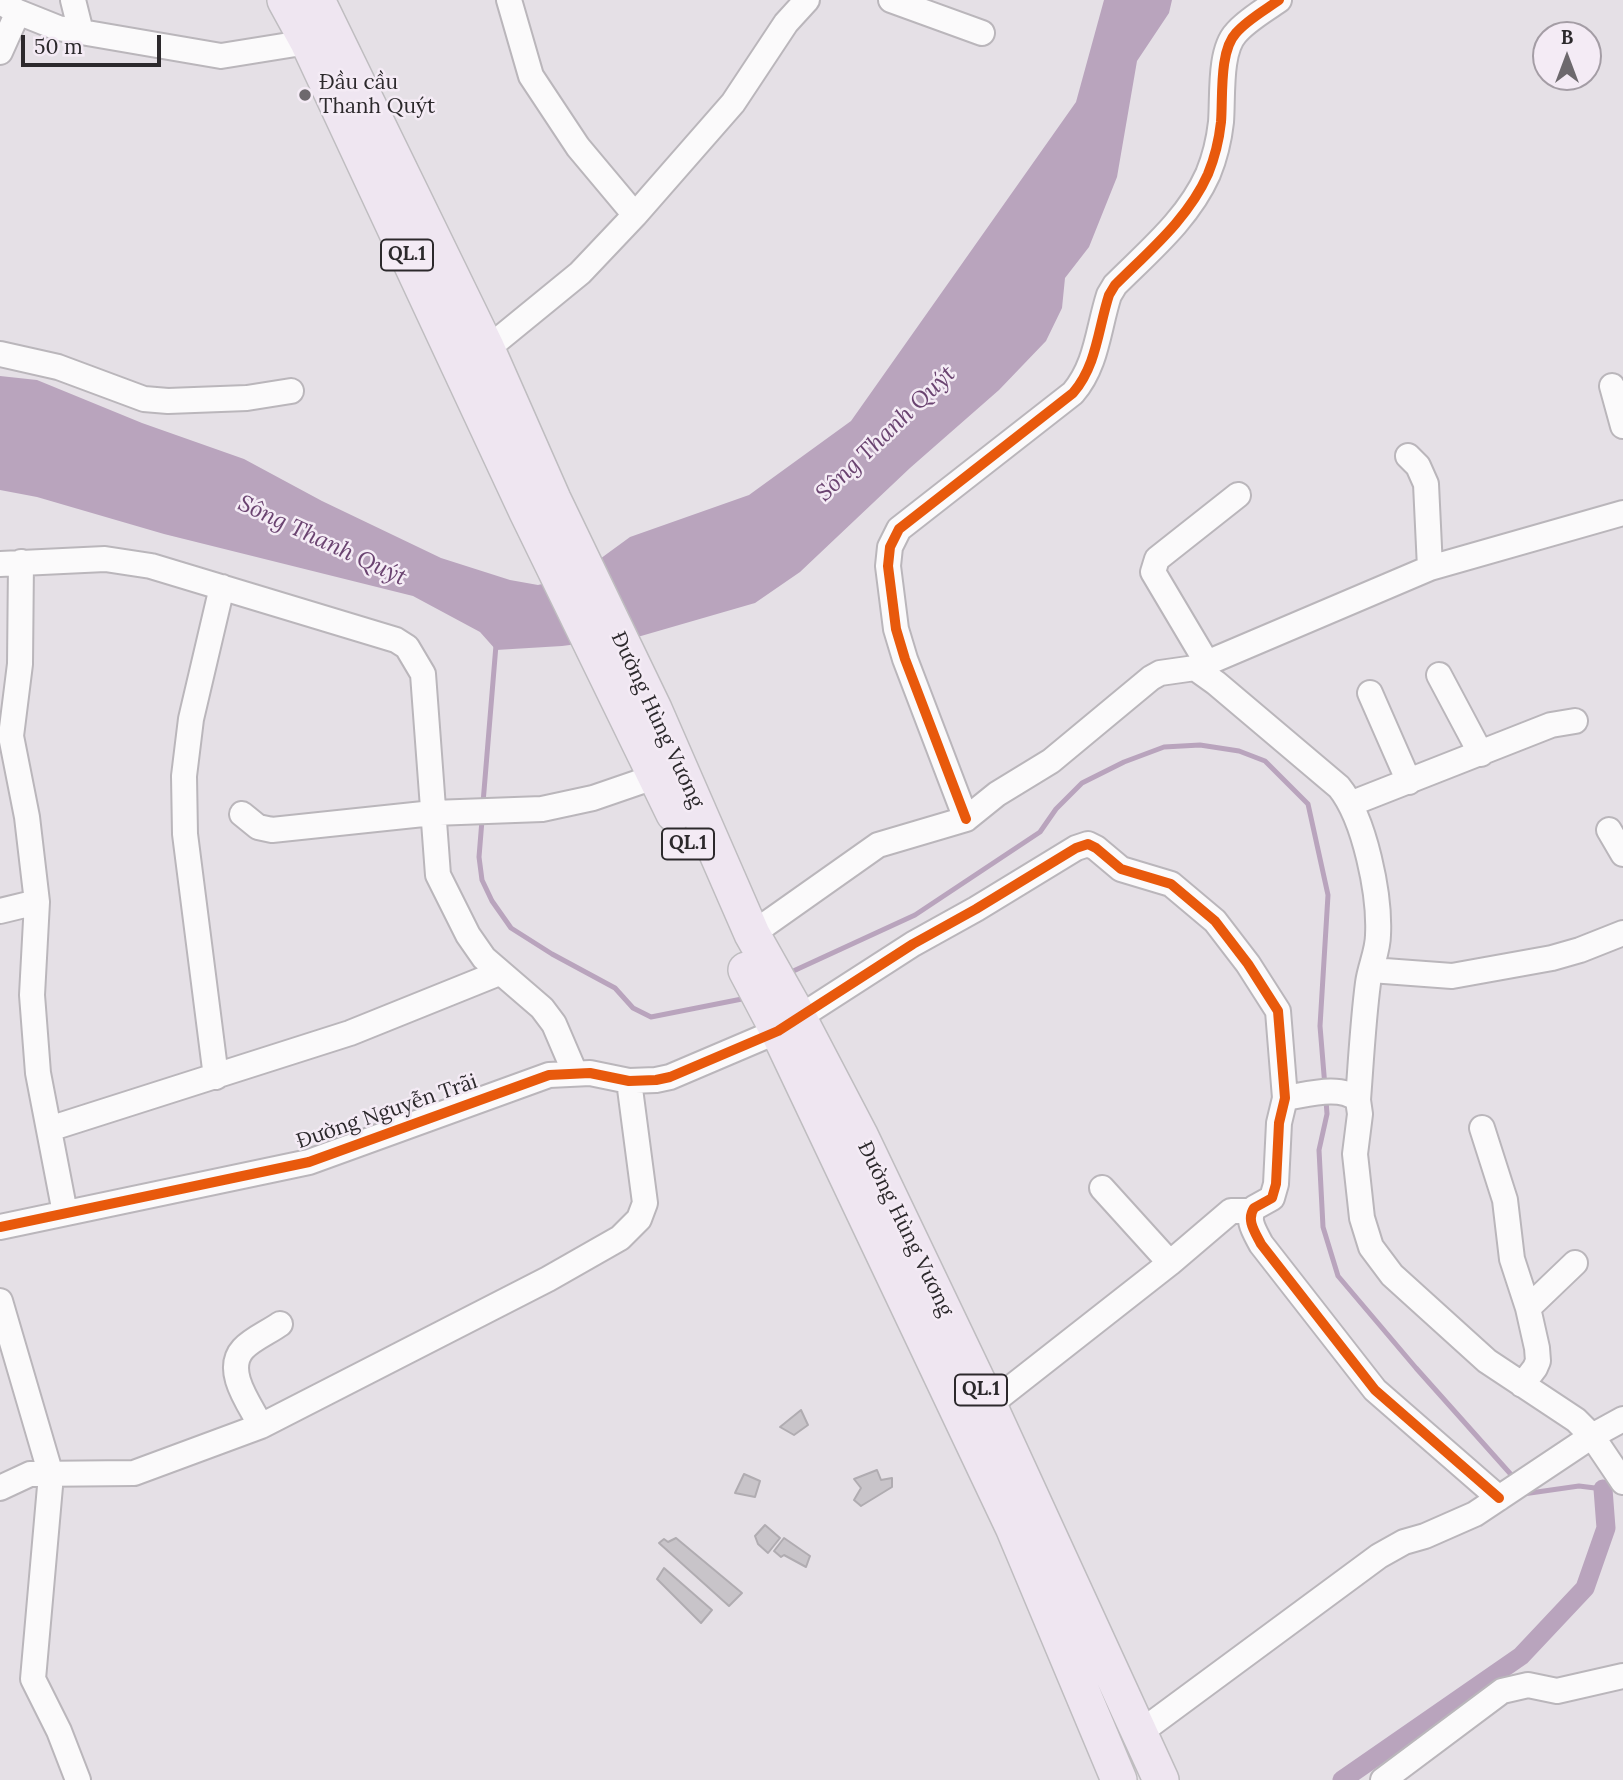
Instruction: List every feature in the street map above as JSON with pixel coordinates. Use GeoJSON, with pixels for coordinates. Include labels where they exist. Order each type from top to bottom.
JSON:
{"type":"FeatureCollection","features":[{"type":"Feature","properties":{"kind":"highway","name":"Đường Hùng Vương"},"geometry":{"type":"LineString","coordinates":[[312,14],[487,349],[540,506]]}},
{"type":"Feature","properties":{"kind":"highway","name":"Đường Hùng Vương"},"geometry":{"type":"LineString","coordinates":[[312,14],[540,506],[754,953]]}},
{"type":"Feature","properties":{"kind":"highway","name":"Đường Hùng Vương"},"geometry":{"type":"LineString","coordinates":[[641,714],[657,776],[790,1018],[860,1135],[989,1405],[1161,1780]]}},
{"type":"Feature","properties":{"kind":"highway","name":"Đường Hùng Vương"},"geometry":{"type":"LineString","coordinates":[[790,1018],[1013,1527],[1119,1780]]}},
{"type":"Feature","properties":{"kind":"street"},"geometry":{"type":"LineString","coordinates":[[73,0],[81,32]]}},
{"type":"Feature","properties":{"kind":"street"},"geometry":{"type":"LineString","coordinates":[[509,0],[531,76],[578,147],[635,215]]}},
{"type":"Feature","properties":{"kind":"street"},"geometry":{"type":"LineString","coordinates":[[487,349],[580,273],[635,215],[733,103],[786,23],[807,0]]}},
{"type":"Feature","properties":{"kind":"street"},"geometry":{"type":"LineString","coordinates":[[891,0],[982,33]]}},
{"type":"Feature","properties":{"kind":"street"},"geometry":{"type":"LineString","coordinates":[[966,819],[896,629],[888,566],[890,547],[900,529],[1073,393],[1084,380],[1093,362],[1109,295],[1115,285],[1186,211],[1209,173],[1220,124],[1228,43],[1236,32],[1279,0]]}},
{"type":"Feature","properties":{"kind":"street"},"geometry":{"type":"LineString","coordinates":[[0,52],[9,7],[58,28],[221,56],[312,14]]}},
{"type":"Feature","properties":{"kind":"street"},"geometry":{"type":"LineString","coordinates":[[0,354],[58,368],[144,399],[168,401],[247,398],[291,391]]}},
{"type":"Feature","properties":{"kind":"street"},"geometry":{"type":"LineString","coordinates":[[1612,386],[1623,426]]}},
{"type":"Feature","properties":{"kind":"street"},"geometry":{"type":"LineString","coordinates":[[1408,456],[1424,476],[1426,484],[1430,568]]}},
{"type":"Feature","properties":{"kind":"street"},"geometry":{"type":"LineString","coordinates":[[1238,495],[1157,559],[1153,572],[1201,666],[1216,682],[1339,787],[1350,804],[1367,846],[1378,936],[1371,970],[1358,1100],[1360,1114],[1354,1154],[1362,1218],[1371,1247],[1392,1275],[1487,1362],[1576,1420],[1591,1436],[1623,1482]]}},
{"type":"Feature","properties":{"kind":"street"},"geometry":{"type":"LineString","coordinates":[[754,953],[878,845],[966,819],[997,794],[1051,761],[1160,673],[1201,666],[1430,568],[1623,513]]}},
{"type":"Feature","properties":{"kind":"street"},"geometry":{"type":"LineString","coordinates":[[65,1213],[38,1073],[33,995],[37,902],[27,817],[11,736],[20,664],[10,563],[105,559],[151,566],[396,640],[407,648],[423,674],[438,875],[468,935],[484,958],[499,973],[542,1009],[559,1035],[575,1073]]}},
{"type":"Feature","properties":{"kind":"street"},"geometry":{"type":"LineString","coordinates":[[216,1077],[185,834],[184,776],[191,719],[222,587]]}},
{"type":"Feature","properties":{"kind":"street"},"geometry":{"type":"LineString","coordinates":[[1439,675],[1481,754]]}},
{"type":"Feature","properties":{"kind":"street"},"geometry":{"type":"LineString","coordinates":[[1370,693],[1409,782]]}},
{"type":"Feature","properties":{"kind":"street"},"geometry":{"type":"LineString","coordinates":[[1350,804],[1551,725],[1575,721]]}},
{"type":"Feature","properties":{"kind":"street"},"geometry":{"type":"LineString","coordinates":[[242,814],[258,827],[272,830],[433,813],[503,811],[570,804],[657,776]]}},
{"type":"Feature","properties":{"kind":"street","name":"Đường Nguyễn Trãi"},"geometry":{"type":"LineString","coordinates":[[0,1227],[309,1162],[549,1075],[590,1073],[629,1081],[670,1077],[790,1018],[1076,848],[1087,844],[1096,848],[1121,869],[1171,884],[1215,921],[1248,964],[1278,1011],[1285,1098]]}},
{"type":"Feature","properties":{"kind":"street"},"geometry":{"type":"LineString","coordinates":[[0,911],[37,902]]}},
{"type":"Feature","properties":{"kind":"street"},"geometry":{"type":"LineString","coordinates":[[1371,970],[1452,976],[1552,958],[1623,933]]}},
{"type":"Feature","properties":{"kind":"street"},"geometry":{"type":"LineString","coordinates":[[49,1129],[351,1033],[499,973]]}},
{"type":"Feature","properties":{"kind":"street"},"geometry":{"type":"LineString","coordinates":[[0,1489],[30,1474],[134,1473],[261,1426],[548,1279],[620,1238],[639,1219],[645,1203],[629,1081]]}},
{"type":"Feature","properties":{"kind":"street"},"geometry":{"type":"LineString","coordinates":[[989,1405],[1170,1263],[1231,1211],[1251,1211],[1268,1202],[1274,1192],[1279,1123],[1285,1098],[1346,1093],[1358,1100]]}},
{"type":"Feature","properties":{"kind":"street"},"geometry":{"type":"LineString","coordinates":[[1482,1128],[1503,1193],[1512,1259],[1528,1308],[1537,1348],[1538,1361],[1522,1385]]}},
{"type":"Feature","properties":{"kind":"street"},"geometry":{"type":"LineString","coordinates":[[1102,1188],[1170,1263]]}},
{"type":"Feature","properties":{"kind":"street"},"geometry":{"type":"LineString","coordinates":[[1251,1211],[1250,1222],[1261,1244],[1376,1390],[1512,1489]]}},
{"type":"Feature","properties":{"kind":"street"},"geometry":{"type":"LineString","coordinates":[[1528,1308],[1575,1263]]}},
{"type":"Feature","properties":{"kind":"street"},"geometry":{"type":"LineString","coordinates":[[0,1301],[51,1475],[33,1679],[59,1731],[78,1780]]}},
{"type":"Feature","properties":{"kind":"street"},"geometry":{"type":"LineString","coordinates":[[261,1426],[239,1383],[236,1367],[244,1348],[281,1324]]}},
{"type":"Feature","properties":{"kind":"street"},"geometry":{"type":"LineString","coordinates":[[1139,1734],[1379,1556],[1404,1542],[1425,1536],[1475,1514],[1591,1436],[1623,1419]]}},
{"type":"Feature","properties":{"kind":"street"},"geometry":{"type":"LineString","coordinates":[[1383,1780],[1502,1691],[1528,1685],[1557,1691],[1623,1676]]}},
{"type":"Feature","properties":{"kind":"water","name":"Sông Thanh Quýt"},"geometry":{"type":"Polygon","coordinates":[[[1104,0],[1172,0],[1169,13],[1137,61],[1117,177],[1089,247],[1065,278],[1062,308],[1046,341],[999,390],[910,468],[800,572],[755,603],[641,636],[562,646],[496,650],[480,632],[413,596],[164,534],[37,497],[0,490],[0,376],[37,380],[142,423],[244,459],[322,501],[441,558],[510,580],[538,585],[578,575],[630,537],[749,495],[851,421],[1076,102],[1104,0]]]}},
{"type":"Feature","properties":{"kind":"building"},"geometry":{"type":"Polygon","coordinates":[[[801,1410],[808,1425],[794,1435],[780,1427],[801,1410]]]}},
{"type":"Feature","properties":{"kind":"building"},"geometry":{"type":"Polygon","coordinates":[[[877,1470],[881,1480],[892,1478],[892,1487],[861,1506],[854,1500],[861,1488],[854,1479],[877,1470]]]}},
{"type":"Feature","properties":{"kind":"building"},"geometry":{"type":"Polygon","coordinates":[[[744,1474],[760,1481],[755,1497],[735,1493],[744,1474]]]}},
{"type":"Feature","properties":{"kind":"building"},"geometry":{"type":"Polygon","coordinates":[[[765,1525],[780,1538],[768,1553],[758,1544],[755,1536],[765,1525]]]}},
{"type":"Feature","properties":{"kind":"building"},"geometry":{"type":"Polygon","coordinates":[[[676,1538],[742,1593],[729,1606],[659,1543],[664,1539],[668,1542],[676,1538]]]}},
{"type":"Feature","properties":{"kind":"building"},"geometry":{"type":"Polygon","coordinates":[[[784,1538],[810,1556],[806,1567],[784,1555],[781,1557],[774,1551],[784,1538]]]}},
{"type":"Feature","properties":{"kind":"building"},"geometry":{"type":"Polygon","coordinates":[[[664,1568],[712,1610],[701,1623],[657,1579],[664,1568]]]}},
{"type":"Feature","properties":{"kind":"waterway"},"geometry":{"type":"LineString","coordinates":[[483,803],[496,645]]}},
{"type":"Feature","properties":{"kind":"waterway"},"geometry":{"type":"LineString","coordinates":[[789,973],[915,915],[1040,832],[1056,809],[1082,783],[1124,762],[1164,747],[1200,745],[1239,751],[1265,761],[1308,804],[1328,895],[1320,1026],[1325,1087]]}},
{"type":"Feature","properties":{"kind":"waterway"},"geometry":{"type":"LineString","coordinates":[[482,820],[479,857],[482,880],[492,901],[511,928],[615,988],[633,1008],[651,1017],[747,998]]}},
{"type":"Feature","properties":{"kind":"waterway"},"geometry":{"type":"LineString","coordinates":[[1326,1100],[1327,1114],[1319,1150],[1323,1227],[1338,1276],[1515,1479]]}},
{"type":"Feature","properties":{"kind":"waterway"},"geometry":{"type":"LineString","coordinates":[[1523,1494],[1579,1486],[1603,1489],[1616,1487]]}},
{"type":"Feature","properties":{"kind":"waterway"},"geometry":{"type":"LineString","coordinates":[[1342,1780],[1521,1656],[1585,1588],[1606,1528],[1603,1489]]}},
{"type":"Feature","properties":{"kind":"cycle path"},"geometry":{"type":"LineString","coordinates":[[966,819],[896,629],[888,566],[890,547],[899,529],[1073,393],[1081,382],[1092,359],[1109,295],[1115,285],[1179,220],[1208,174],[1219,135],[1224,62],[1231,41],[1245,24],[1279,0]]}},
{"type":"Feature","properties":{"kind":"cycle path"},"geometry":{"type":"LineString","coordinates":[[0,1227],[309,1162],[549,1075],[590,1073],[629,1081],[670,1077],[778,1031],[913,944],[1076,848],[1088,844],[1121,869],[1171,884],[1215,921],[1248,964],[1278,1011],[1285,1098],[1279,1123],[1276,1184],[1272,1198],[1254,1208],[1252,1212],[1254,1230],[1261,1244],[1375,1390],[1499,1498]]}},
{"type":"Feature","properties":{"kind":"place","name":"Đầu cầu Thanh Quýt"},"geometry":{"type":"Point","coordinates":[305,95]}}]}
